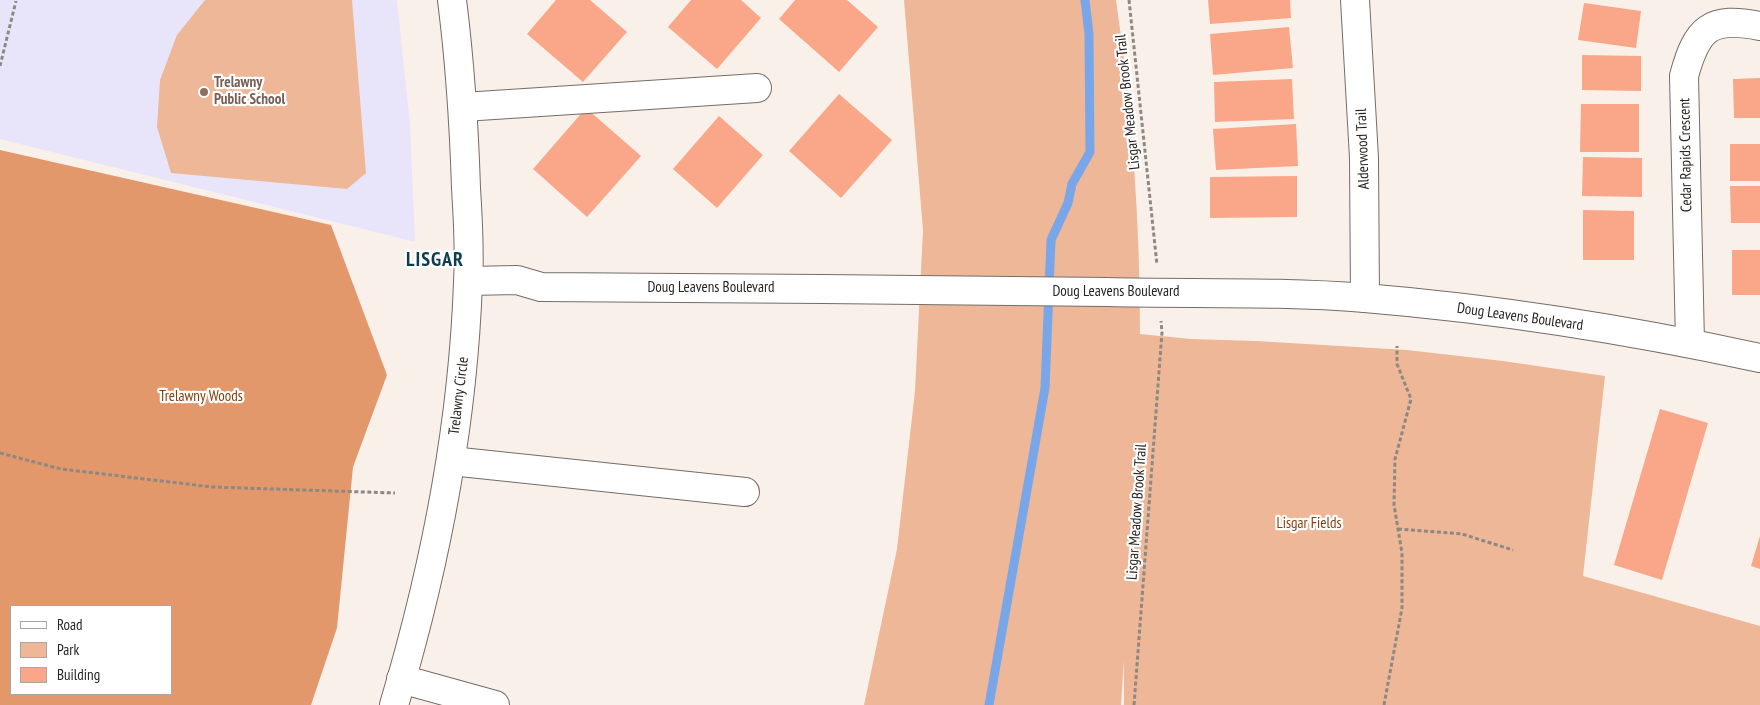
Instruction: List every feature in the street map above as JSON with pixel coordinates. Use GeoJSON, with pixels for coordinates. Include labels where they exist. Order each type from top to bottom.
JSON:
{"type":"FeatureCollection","features":[{"type":"Feature","properties":{"kind":"street","name":"Trelawny Circle"},"geometry":{"type":"LineString","coordinates":[[394,705],[433,556],[451,461],[464,349],[469,281],[463,108],[452,0]]}},
{"type":"Feature","properties":{"kind":"street","name":"Alderwood Trail"},"geometry":{"type":"LineString","coordinates":[[1355,0],[1364,158],[1365,298]]}},
{"type":"Feature","properties":{"kind":"street","name":"Cedar Rapids Crescent"},"geometry":{"type":"LineString","coordinates":[[1690,343],[1684,76],[1690,51],[1704,31],[1724,22],[1760,26]]}},
{"type":"Feature","properties":{"kind":"street"},"geometry":{"type":"LineString","coordinates":[[463,108],[757,88]]}},
{"type":"Feature","properties":{"kind":"street","name":"Doug Leavens Boulevard"},"geometry":{"type":"LineString","coordinates":[[469,281],[517,280],[541,287],[971,290],[1112,293],[1196,292],[1365,298],[1478,310],[1690,343],[1760,358]]}},
{"type":"Feature","properties":{"kind":"street"},"geometry":{"type":"LineString","coordinates":[[451,461],[745,492]]}},
{"type":"Feature","properties":{"kind":"street"},"geometry":{"type":"LineString","coordinates":[[402,679],[495,705]]}},
{"type":"Feature","properties":{"kind":"path","name":"Lisgar Meadow Brook Trail"},"geometry":{"type":"LineString","coordinates":[[1129,0],[1156,262]]}},
{"type":"Feature","properties":{"kind":"path"},"geometry":{"type":"LineString","coordinates":[[0,66],[16,2]]}},
{"type":"Feature","properties":{"kind":"path","name":"Lisgar Meadow Brook Trail"},"geometry":{"type":"LineString","coordinates":[[1134,705],[1162,332],[1161,321]]}},
{"type":"Feature","properties":{"kind":"path"},"geometry":{"type":"LineString","coordinates":[[1384,705],[1402,608],[1402,553],[1394,505],[1394,460],[1411,399],[1397,364],[1397,346]]}},
{"type":"Feature","properties":{"kind":"path"},"geometry":{"type":"LineString","coordinates":[[0,453],[61,469],[212,487],[394,493]]}},
{"type":"Feature","properties":{"kind":"path"},"geometry":{"type":"LineString","coordinates":[[1398,529],[1462,534],[1512,550]]}},
{"type":"Feature","properties":{"kind":"shaded area","name":"Trelawny Public School"},"geometry":{"type":"Polygon","coordinates":[[[0,0],[397,0],[410,124],[415,242],[0,139],[0,0]]]}},
{"type":"Feature","properties":{"kind":"green space"},"geometry":{"type":"Polygon","coordinates":[[[205,0],[352,0],[366,173],[347,189],[171,173],[157,127],[160,80],[177,35],[205,0]]]}},
{"type":"Feature","properties":{"kind":"green space","name":"Lisgar Fields"},"geometry":{"type":"Polygon","coordinates":[[[904,0],[1116,0],[1131,124],[1137,208],[1140,334],[1191,339],[1407,350],[1503,361],[1605,376],[1583,576],[1760,626],[1760,705],[1124,705],[1124,660],[1121,705],[864,705],[897,549],[915,391],[923,230],[904,0]]]}},
{"type":"Feature","properties":{"kind":"green space","name":"Trelawny Woods"},"geometry":{"type":"Polygon","coordinates":[[[0,150],[331,225],[387,375],[353,467],[337,628],[311,705],[0,705],[0,150]]]}},
{"type":"Feature","properties":{"kind":"building"},"geometry":{"type":"Polygon","coordinates":[[[556,0],[590,0],[627,32],[583,82],[527,34],[556,0]]]}},
{"type":"Feature","properties":{"kind":"building"},"geometry":{"type":"Polygon","coordinates":[[[691,0],[741,0],[761,18],[717,69],[668,27],[691,0]]]}},
{"type":"Feature","properties":{"kind":"building"},"geometry":{"type":"Polygon","coordinates":[[[795,0],[847,0],[878,27],[839,72],[779,19],[795,0]]]}},
{"type":"Feature","properties":{"kind":"building"},"geometry":{"type":"Polygon","coordinates":[[[1208,0],[1290,0],[1291,18],[1210,24],[1208,0]]]}},
{"type":"Feature","properties":{"kind":"building"},"geometry":{"type":"Polygon","coordinates":[[[1584,3],[1641,11],[1636,48],[1578,40],[1584,3]]]}},
{"type":"Feature","properties":{"kind":"building"},"geometry":{"type":"Polygon","coordinates":[[[1289,27],[1293,68],[1213,75],[1210,34],[1289,27]]]}},
{"type":"Feature","properties":{"kind":"building"},"geometry":{"type":"Polygon","coordinates":[[[1582,55],[1641,56],[1641,91],[1582,90],[1582,55]]]}},
{"type":"Feature","properties":{"kind":"building"},"geometry":{"type":"Polygon","coordinates":[[[1760,78],[1760,118],[1734,118],[1733,79],[1760,78]]]}},
{"type":"Feature","properties":{"kind":"building"},"geometry":{"type":"Polygon","coordinates":[[[1292,79],[1294,119],[1215,122],[1214,82],[1292,79]]]}},
{"type":"Feature","properties":{"kind":"building"},"geometry":{"type":"Polygon","coordinates":[[[839,94],[892,140],[841,198],[789,151],[839,94]]]}},
{"type":"Feature","properties":{"kind":"building"},"geometry":{"type":"Polygon","coordinates":[[[1581,104],[1639,104],[1639,152],[1580,152],[1581,104]]]}},
{"type":"Feature","properties":{"kind":"building"},"geometry":{"type":"Polygon","coordinates":[[[586,108],[641,156],[587,217],[533,169],[586,108]]]}},
{"type":"Feature","properties":{"kind":"building"},"geometry":{"type":"Polygon","coordinates":[[[719,116],[763,155],[717,208],[673,169],[719,116]]]}},
{"type":"Feature","properties":{"kind":"building"},"geometry":{"type":"Polygon","coordinates":[[[1296,124],[1298,166],[1216,170],[1213,129],[1296,124]]]}},
{"type":"Feature","properties":{"kind":"building"},"geometry":{"type":"Polygon","coordinates":[[[1730,144],[1760,144],[1760,181],[1730,181],[1730,144]]]}},
{"type":"Feature","properties":{"kind":"building"},"geometry":{"type":"Polygon","coordinates":[[[1583,157],[1642,158],[1642,197],[1582,196],[1583,157]]]}},
{"type":"Feature","properties":{"kind":"building"},"geometry":{"type":"Polygon","coordinates":[[[1297,176],[1297,217],[1210,218],[1210,177],[1297,176]]]}},
{"type":"Feature","properties":{"kind":"building"},"geometry":{"type":"Polygon","coordinates":[[[1730,186],[1760,186],[1760,223],[1731,223],[1730,186]]]}},
{"type":"Feature","properties":{"kind":"building"},"geometry":{"type":"Polygon","coordinates":[[[1583,210],[1634,211],[1634,260],[1583,260],[1583,210]]]}},
{"type":"Feature","properties":{"kind":"building"},"geometry":{"type":"Polygon","coordinates":[[[1732,250],[1760,250],[1760,295],[1732,295],[1732,250]]]}},
{"type":"Feature","properties":{"kind":"building"},"geometry":{"type":"Polygon","coordinates":[[[1660,409],[1708,423],[1662,580],[1614,565],[1660,409]]]}},
{"type":"Feature","properties":{"kind":"building"},"geometry":{"type":"Polygon","coordinates":[[[1760,536],[1760,569],[1751,566],[1760,536]]]}},
{"type":"Feature","properties":{"kind":"waterway"},"geometry":{"type":"LineString","coordinates":[[989,705],[1045,388],[1051,240],[1068,203],[1072,184],[1090,152],[1089,34],[1085,0]]}},
{"type":"Feature","properties":{"kind":"place","name":"Trelawny Public School"},"geometry":{"type":"Point","coordinates":[204,92]}},
{"type":"Feature","properties":{"kind":"district","name":"LISGAR"},"geometry":{"type":"Point","coordinates":[435,260]}}]}
